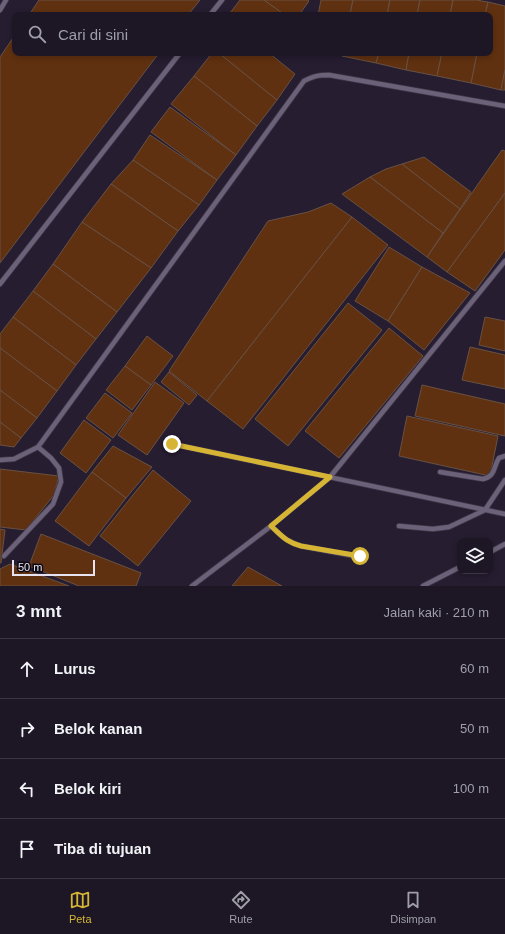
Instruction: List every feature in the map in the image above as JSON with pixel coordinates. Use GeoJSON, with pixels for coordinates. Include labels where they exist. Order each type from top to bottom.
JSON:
{"type":"FeatureCollection","features":[{"type":"Feature","properties":{"kind":"lane"},"geometry":{"type":"LineString","coordinates":[[0,10],[6,0]]}},
{"type":"Feature","properties":{"kind":"lane"},"geometry":{"type":"LineString","coordinates":[[212,12],[222,0]]}},
{"type":"Feature","properties":{"kind":"lane"},"geometry":{"type":"LineString","coordinates":[[0,284],[178,56]]}},
{"type":"Feature","properties":{"kind":"lane"},"geometry":{"type":"LineString","coordinates":[[0,460],[14,459],[38,447],[304,81],[318,75],[329,75],[505,106]]}},
{"type":"Feature","properties":{"kind":"lane"},"geometry":{"type":"LineString","coordinates":[[192,586],[271,526],[330,477],[505,261]]}},
{"type":"Feature","properties":{"kind":"lane"},"geometry":{"type":"LineString","coordinates":[[172,444],[505,514]]}},
{"type":"Feature","properties":{"kind":"lane"},"geometry":{"type":"LineString","coordinates":[[4,556],[53,504],[61,482],[59,468],[51,458],[38,447]]}},
{"type":"Feature","properties":{"kind":"lane"},"geometry":{"type":"LineString","coordinates":[[440,472],[483,479],[488,478],[492,476],[499,458],[505,456]]}},
{"type":"Feature","properties":{"kind":"lane"},"geometry":{"type":"LineString","coordinates":[[400,526],[433,529],[449,527],[485,510],[505,480]]}},
{"type":"Feature","properties":{"kind":"lane"},"geometry":{"type":"LineString","coordinates":[[271,526],[283,538],[292,543],[301,546],[360,556]]}},
{"type":"Feature","properties":{"kind":"lane"},"geometry":{"type":"LineString","coordinates":[[493,550],[505,544]]}},
{"type":"Feature","properties":{"kind":"lane"},"geometry":{"type":"LineString","coordinates":[[423,586],[457,569]]}},
{"type":"Feature","properties":{"kind":"building"},"geometry":{"type":"Polygon","coordinates":[[[39,0],[200,0],[190,12],[31,12],[39,0]]]}},
{"type":"Feature","properties":{"kind":"building"},"geometry":{"type":"Polygon","coordinates":[[[240,0],[264,0],[281,12],[231,12],[240,0]]]}},
{"type":"Feature","properties":{"kind":"building"},"geometry":{"type":"Polygon","coordinates":[[[264,0],[309,1],[301,12],[281,12],[264,0]]]}},
{"type":"Feature","properties":{"kind":"building"},"geometry":{"type":"Polygon","coordinates":[[[321,0],[353,0],[351,12],[319,12],[321,0]]]}},
{"type":"Feature","properties":{"kind":"building"},"geometry":{"type":"Polygon","coordinates":[[[353,0],[390,0],[388,12],[351,12],[353,0]]]}},
{"type":"Feature","properties":{"kind":"building"},"geometry":{"type":"Polygon","coordinates":[[[390,0],[420,0],[418,12],[388,12],[390,0]]]}},
{"type":"Feature","properties":{"kind":"building"},"geometry":{"type":"Polygon","coordinates":[[[420,0],[453,0],[451,12],[418,12],[420,0]]]}},
{"type":"Feature","properties":{"kind":"building"},"geometry":{"type":"Polygon","coordinates":[[[453,0],[476,0],[488,2],[486,12],[451,12],[453,0]]]}},
{"type":"Feature","properties":{"kind":"building"},"geometry":{"type":"Polygon","coordinates":[[[488,2],[505,6],[505,70],[501,90],[471,83],[476,56],[493,56],[493,12],[486,12],[488,2]]]}},
{"type":"Feature","properties":{"kind":"building"},"geometry":{"type":"Polygon","coordinates":[[[12,39],[12,56],[157,56],[0,263],[0,57],[12,39]]]}},
{"type":"Feature","properties":{"kind":"building"},"geometry":{"type":"Polygon","coordinates":[[[210,56],[223,56],[277,100],[257,126],[194,76],[210,56]]]}},
{"type":"Feature","properties":{"kind":"building"},"geometry":{"type":"Polygon","coordinates":[[[223,56],[273,56],[295,74],[277,100],[223,56]]]}},
{"type":"Feature","properties":{"kind":"building"},"geometry":{"type":"Polygon","coordinates":[[[342,56],[378,56],[376,63],[342,56]]]}},
{"type":"Feature","properties":{"kind":"building"},"geometry":{"type":"Polygon","coordinates":[[[378,56],[408,56],[406,70],[376,63],[378,56]]]}},
{"type":"Feature","properties":{"kind":"building"},"geometry":{"type":"Polygon","coordinates":[[[408,56],[441,56],[437,76],[406,70],[408,56]]]}},
{"type":"Feature","properties":{"kind":"building"},"geometry":{"type":"Polygon","coordinates":[[[441,56],[476,56],[471,83],[437,76],[441,56]]]}},
{"type":"Feature","properties":{"kind":"building"},"geometry":{"type":"Polygon","coordinates":[[[505,70],[505,90],[501,90],[505,70]]]}},
{"type":"Feature","properties":{"kind":"building"},"geometry":{"type":"Polygon","coordinates":[[[194,76],[257,126],[236,155],[171,104],[194,76]]]}},
{"type":"Feature","properties":{"kind":"building"},"geometry":{"type":"Polygon","coordinates":[[[170,107],[236,155],[217,180],[151,132],[170,107]]]}},
{"type":"Feature","properties":{"kind":"building"},"geometry":{"type":"Polygon","coordinates":[[[150,135],[217,180],[199,205],[133,160],[150,135]]]}},
{"type":"Feature","properties":{"kind":"building"},"geometry":{"type":"Polygon","coordinates":[[[502,150],[505,151],[505,193],[447,272],[427,257],[502,150]]]}},
{"type":"Feature","properties":{"kind":"building"},"geometry":{"type":"Polygon","coordinates":[[[424,157],[471,192],[460,209],[402,164],[424,157]]]}},
{"type":"Feature","properties":{"kind":"building"},"geometry":{"type":"Polygon","coordinates":[[[133,160],[199,205],[178,231],[111,184],[133,160]]]}},
{"type":"Feature","properties":{"kind":"building"},"geometry":{"type":"Polygon","coordinates":[[[402,164],[460,209],[443,233],[370,177],[386,169],[402,164]]]}},
{"type":"Feature","properties":{"kind":"building"},"geometry":{"type":"Polygon","coordinates":[[[370,177],[443,233],[427,257],[342,194],[370,177]]]}},
{"type":"Feature","properties":{"kind":"building"},"geometry":{"type":"Polygon","coordinates":[[[111,184],[178,231],[151,268],[82,222],[111,184]]]}},
{"type":"Feature","properties":{"kind":"building"},"geometry":{"type":"Polygon","coordinates":[[[505,193],[505,250],[475,291],[447,272],[505,193]]]}},
{"type":"Feature","properties":{"kind":"building"},"geometry":{"type":"Polygon","coordinates":[[[331,203],[352,217],[207,401],[169,371],[268,221],[308,212],[331,203]]]}},
{"type":"Feature","properties":{"kind":"building"},"geometry":{"type":"Polygon","coordinates":[[[352,217],[388,245],[243,429],[207,401],[352,217]]]}},
{"type":"Feature","properties":{"kind":"building"},"geometry":{"type":"Polygon","coordinates":[[[82,222],[151,268],[117,312],[53,264],[82,222]]]}},
{"type":"Feature","properties":{"kind":"building"},"geometry":{"type":"Polygon","coordinates":[[[389,247],[422,267],[388,321],[355,301],[389,247]]]}},
{"type":"Feature","properties":{"kind":"building"},"geometry":{"type":"Polygon","coordinates":[[[53,264],[117,312],[96,339],[33,291],[53,264]]]}},
{"type":"Feature","properties":{"kind":"building"},"geometry":{"type":"Polygon","coordinates":[[[422,267],[470,293],[424,350],[388,321],[422,267]]]}},
{"type":"Feature","properties":{"kind":"building"},"geometry":{"type":"Polygon","coordinates":[[[33,291],[96,339],[76,365],[13,317],[33,291]]]}},
{"type":"Feature","properties":{"kind":"building"},"geometry":{"type":"Polygon","coordinates":[[[348,303],[382,330],[288,446],[255,419],[348,303]]]}},
{"type":"Feature","properties":{"kind":"building"},"geometry":{"type":"Polygon","coordinates":[[[13,317],[76,365],[57,391],[0,348],[0,334],[13,317]]]}},
{"type":"Feature","properties":{"kind":"building"},"geometry":{"type":"Polygon","coordinates":[[[485,317],[505,321],[505,351],[479,345],[485,317]]]}},
{"type":"Feature","properties":{"kind":"building"},"geometry":{"type":"Polygon","coordinates":[[[389,328],[423,356],[339,458],[305,431],[389,328]]]}},
{"type":"Feature","properties":{"kind":"building"},"geometry":{"type":"Polygon","coordinates":[[[147,336],[173,356],[151,385],[125,366],[147,336]]]}},
{"type":"Feature","properties":{"kind":"building"},"geometry":{"type":"Polygon","coordinates":[[[470,347],[505,355],[505,389],[462,380],[470,347]]]}},
{"type":"Feature","properties":{"kind":"building"},"geometry":{"type":"Polygon","coordinates":[[[0,348],[57,391],[37,418],[0,390],[0,348]]]}},
{"type":"Feature","properties":{"kind":"building"},"geometry":{"type":"Polygon","coordinates":[[[125,366],[151,385],[132,410],[106,390],[125,366]]]}},
{"type":"Feature","properties":{"kind":"building"},"geometry":{"type":"Polygon","coordinates":[[[169,372],[197,395],[189,405],[161,382],[169,372]]]}},
{"type":"Feature","properties":{"kind":"building"},"geometry":{"type":"Polygon","coordinates":[[[155,382],[184,403],[147,455],[118,435],[155,382]]]}},
{"type":"Feature","properties":{"kind":"building"},"geometry":{"type":"Polygon","coordinates":[[[422,385],[505,404],[505,436],[415,416],[422,385]]]}},
{"type":"Feature","properties":{"kind":"building"},"geometry":{"type":"Polygon","coordinates":[[[0,390],[37,418],[21,438],[0,422],[0,390]]]}},
{"type":"Feature","properties":{"kind":"building"},"geometry":{"type":"Polygon","coordinates":[[[105,393],[132,413],[113,438],[86,418],[105,393]]]}},
{"type":"Feature","properties":{"kind":"building"},"geometry":{"type":"Polygon","coordinates":[[[407,416],[498,436],[490,476],[399,456],[407,416]]]}},
{"type":"Feature","properties":{"kind":"building"},"geometry":{"type":"Polygon","coordinates":[[[84,420],[111,440],[86,473],[60,453],[84,420]]]}},
{"type":"Feature","properties":{"kind":"building"},"geometry":{"type":"Polygon","coordinates":[[[0,422],[21,438],[14,447],[0,445],[0,422]]]}},
{"type":"Feature","properties":{"kind":"building"},"geometry":{"type":"Polygon","coordinates":[[[113,446],[152,467],[126,498],[92,472],[113,446]]]}},
{"type":"Feature","properties":{"kind":"building"},"geometry":{"type":"Polygon","coordinates":[[[0,469],[59,476],[54,495],[26,530],[0,527],[0,469]]]}},
{"type":"Feature","properties":{"kind":"building"},"geometry":{"type":"Polygon","coordinates":[[[153,470],[191,501],[138,566],[100,536],[153,470]]]}},
{"type":"Feature","properties":{"kind":"building"},"geometry":{"type":"Polygon","coordinates":[[[92,472],[126,498],[89,546],[55,521],[92,472]]]}},
{"type":"Feature","properties":{"kind":"building"},"geometry":{"type":"Polygon","coordinates":[[[0,529],[5,530],[1,563],[0,563],[0,529]]]}},
{"type":"Feature","properties":{"kind":"building"},"geometry":{"type":"Polygon","coordinates":[[[41,534],[141,573],[136,586],[79,586],[29,566],[41,534]]]}},
{"type":"Feature","properties":{"kind":"building"},"geometry":{"type":"Polygon","coordinates":[[[10,564],[69,586],[0,586],[0,569],[10,564]]]}},
{"type":"Feature","properties":{"kind":"building"},"geometry":{"type":"Polygon","coordinates":[[[248,567],[282,586],[232,586],[248,567]]]}},
{"type":"Feature","properties":{"kind":"route"},"geometry":{"type":"LineString","coordinates":[[172,444],[330,477],[271,526],[283,538],[292,543],[301,546],[360,556]]}}]}
